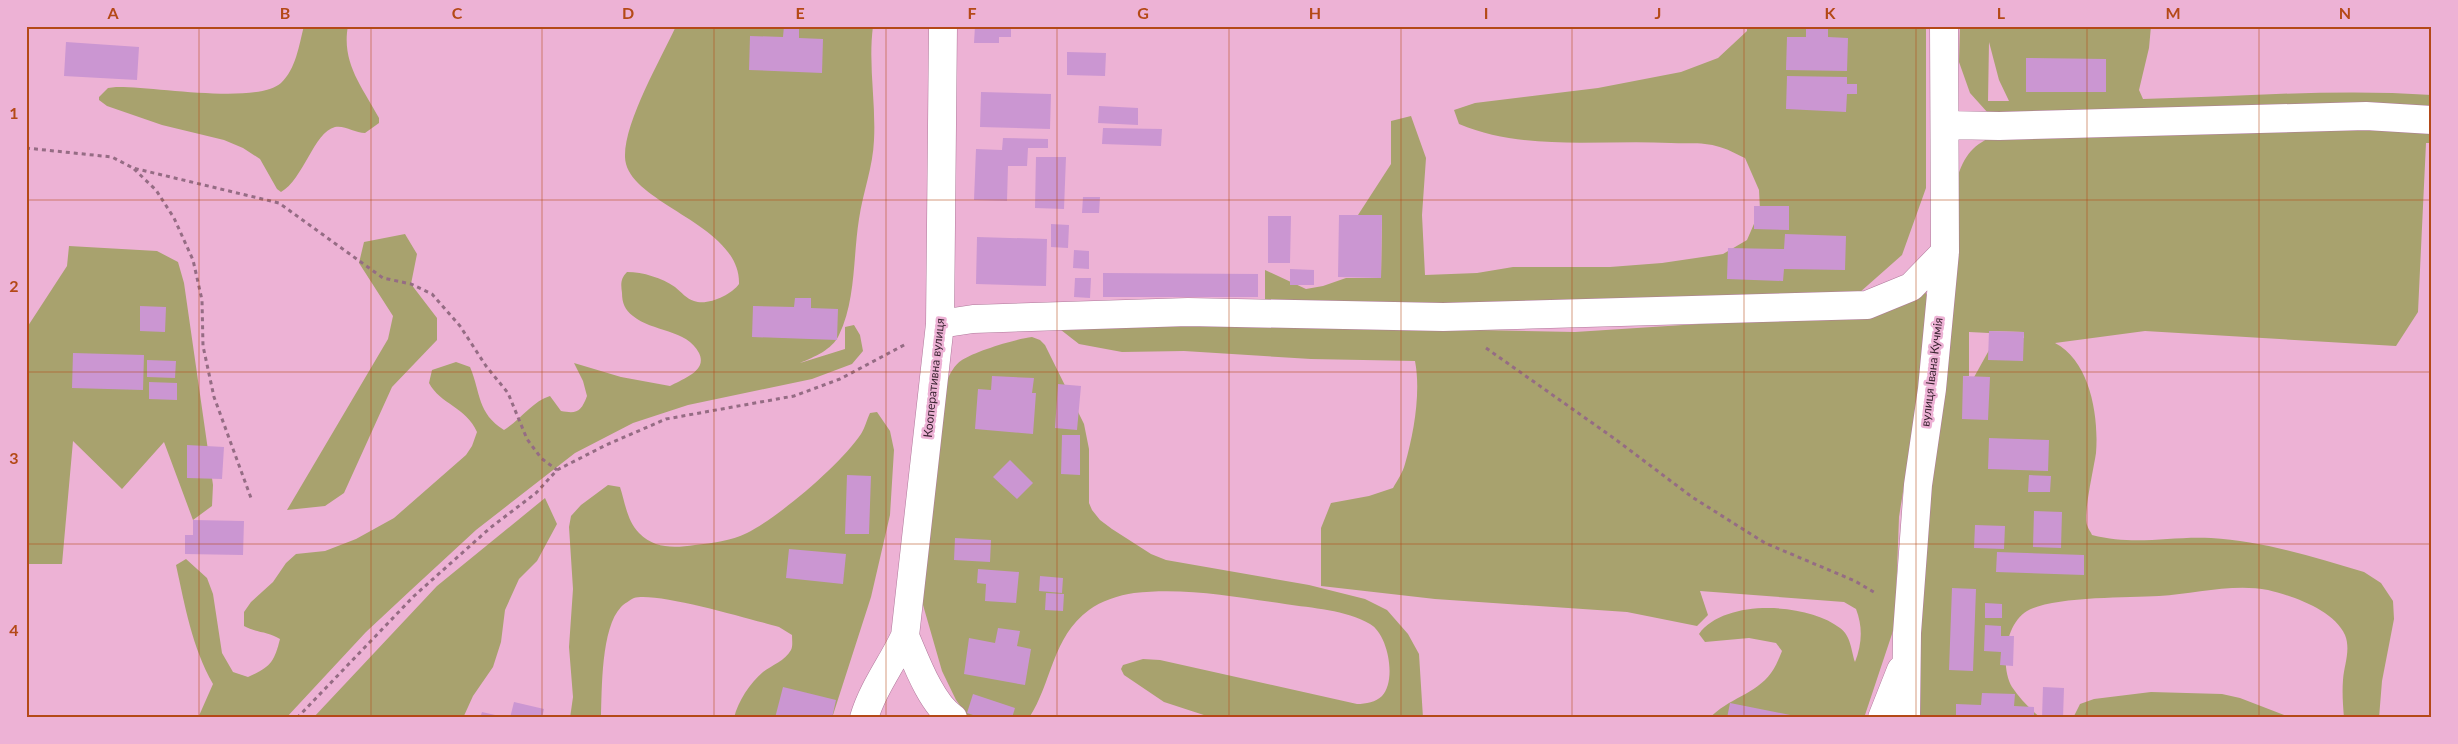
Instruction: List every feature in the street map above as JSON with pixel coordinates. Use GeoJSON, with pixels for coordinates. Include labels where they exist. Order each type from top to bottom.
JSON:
{"type":"FeatureCollection","features":[{"type":"Feature","properties":{"kind":"street","name":"Кооперативна вулиця"},"geometry":{"type":"LineString","coordinates":[[864,718],[871,697],[893,663],[905,636],[940,324],[943,26]]}},
{"type":"Feature","properties":{"kind":"street","name":"вулиця Івана Кучмія"},"geometry":{"type":"LineString","coordinates":[[1906,718],[1907,623],[1918,486],[1932,389],[1945,252],[1944,26]]}},
{"type":"Feature","properties":{"kind":"street"},"geometry":{"type":"LineString","coordinates":[[1945,126],[2366,116],[2432,120]]}},
{"type":"Feature","properties":{"kind":"street"},"geometry":{"type":"LineString","coordinates":[[940,324],[973,319],[1188,312],[1443,317],[1867,305],[1911,287],[1945,252]]}},
{"type":"Feature","properties":{"kind":"street"},"geometry":{"type":"LineString","coordinates":[[905,636],[919,668],[940,706],[953,718]]}},
{"type":"Feature","properties":{"kind":"street"},"geometry":{"type":"LineString","coordinates":[[1882,718],[1906,656]]}},
{"type":"Feature","properties":{"kind":"path"},"geometry":{"type":"LineString","coordinates":[[26,148],[112,157],[133,168],[279,203],[383,278],[411,284],[432,294],[460,326],[486,366],[508,393],[527,439],[541,458],[557,470]]}},
{"type":"Feature","properties":{"kind":"path"},"geometry":{"type":"LineString","coordinates":[[133,168],[156,190],[174,218],[193,260],[202,300],[203,346],[214,397],[251,498]]}},
{"type":"Feature","properties":{"kind":"path"},"geometry":{"type":"LineString","coordinates":[[297,718],[414,596],[490,528],[536,493],[557,470],[666,419],[794,396],[840,379],[940,324]]}},
{"type":"Feature","properties":{"kind":"path"},"geometry":{"type":"LineString","coordinates":[[1482,346],[1615,439],[1692,497],[1765,542],[1854,581],[1888,601],[1907,623]]}},
{"type":"Feature","properties":{"kind":"shaded area"},"geometry":{"type":"Polygon","coordinates":[[[304,26],[348,26],[348,52],[351,63],[360,85],[379,118],[379,123],[365,133],[339,127],[328,131],[314,147],[296,177],[281,192],[277,189],[260,159],[243,148],[224,140],[162,125],[107,106],[99,100],[99,97],[108,88],[116,87],[227,94],[250,93],[268,89],[281,83],[290,71],[304,26]]]}},
{"type":"Feature","properties":{"kind":"shaded area"},"geometry":{"type":"Polygon","coordinates":[[[676,26],[873,26],[871,55],[874,126],[873,150],[859,219],[848,307],[839,335],[832,345],[800,363],[845,349],[845,327],[854,325],[860,335],[863,351],[852,364],[812,379],[688,405],[633,423],[575,453],[476,530],[366,632],[286,718],[198,718],[213,684],[194,641],[176,565],[186,559],[207,578],[213,594],[222,653],[233,672],[248,677],[266,667],[276,654],[280,639],[244,626],[244,612],[251,602],[273,582],[286,563],[296,554],[325,551],[356,539],[394,518],[466,455],[472,446],[477,432],[460,411],[434,390],[429,383],[432,370],[456,362],[470,367],[484,409],[489,417],[504,430],[532,406],[550,396],[561,411],[578,411],[583,406],[587,396],[583,381],[574,363],[621,377],[670,386],[697,370],[701,359],[693,345],[678,335],[650,325],[633,316],[624,306],[621,287],[622,280],[627,272],[639,273],[664,281],[691,300],[706,302],[725,296],[739,284],[735,263],[722,245],[704,229],[644,188],[630,173],[625,157],[630,126],[676,26]]]}},
{"type":"Feature","properties":{"kind":"shaded area"},"geometry":{"type":"Polygon","coordinates":[[[1747,26],[1926,26],[1926,188],[1902,255],[1859,293],[1415,304],[1265,300],[1265,270],[1306,289],[1323,286],[1346,278],[1381,278],[1382,216],[1358,215],[1391,164],[1391,121],[1411,116],[1426,158],[1422,215],[1425,275],[1477,273],[1513,267],[1610,267],[1662,263],[1723,254],[1747,240],[1760,210],[1759,190],[1745,158],[1723,148],[1705,144],[1564,142],[1510,138],[1484,133],[1459,124],[1454,110],[1475,103],[1598,88],[1681,72],[1718,58],[1747,31],[1747,26]]]}},
{"type":"Feature","properties":{"kind":"shaded area"},"geometry":{"type":"Polygon","coordinates":[[[1960,26],[2151,26],[2149,48],[2139,90],[2143,99],[2359,92],[2432,95],[2432,124],[1988,113],[1970,93],[1959,62],[1960,26]],[[1989,42],[1988,101],[2009,101],[1999,80],[1989,42]]]}},
{"type":"Feature","properties":{"kind":"shaded area"},"geometry":{"type":"Polygon","coordinates":[[[2401,125],[2432,129],[2432,143],[2426,143],[2418,312],[2396,346],[2145,331],[2055,343],[2067,351],[2077,363],[2090,391],[2094,407],[2097,438],[2096,453],[2086,520],[2092,535],[2123,540],[2211,538],[2250,542],[2288,550],[2364,572],[2381,583],[2393,601],[2394,619],[2382,681],[2379,718],[2344,718],[2343,685],[2347,641],[2340,626],[2332,618],[2312,605],[2289,596],[2268,590],[2241,588],[2159,596],[2072,600],[2039,606],[2027,611],[2020,617],[2009,635],[2006,669],[2008,679],[2018,696],[2041,718],[1917,718],[1915,678],[1956,181],[1966,157],[1982,142],[1998,134],[2401,125]],[[1969,332],[1969,376],[1963,376],[1963,397],[1993,343],[2024,338],[2024,332],[1969,332]]]}},
{"type":"Feature","properties":{"kind":"shaded area"},"geometry":{"type":"Polygon","coordinates":[[[405,234],[417,254],[411,284],[437,318],[437,340],[392,387],[344,493],[325,506],[287,510],[388,339],[393,316],[359,263],[364,242],[405,234]]]}},
{"type":"Feature","properties":{"kind":"shaded area"},"geometry":{"type":"Polygon","coordinates":[[[69,246],[157,251],[178,262],[184,283],[213,485],[212,506],[193,520],[164,442],[122,489],[73,441],[62,564],[26,564],[26,329],[67,266],[69,246]]]}},
{"type":"Feature","properties":{"kind":"shaded area"},"geometry":{"type":"Polygon","coordinates":[[[1925,292],[1930,300],[1921,379],[1899,517],[1895,625],[1864,718],[1710,718],[1717,711],[1765,680],[1774,668],[1782,651],[1776,643],[1749,638],[1705,642],[1699,634],[1711,622],[1728,614],[1767,608],[1788,609],[1808,613],[1826,620],[1844,631],[1849,639],[1855,662],[1860,642],[1860,622],[1856,609],[1844,602],[1700,591],[1708,615],[1697,626],[1627,612],[1435,599],[1321,586],[1321,528],[1331,503],[1369,496],[1393,488],[1403,470],[1416,412],[1417,373],[1415,361],[1311,359],[1184,351],[1122,352],[1079,344],[1061,330],[1194,324],[1575,332],[1883,312],[1925,292]]]}},
{"type":"Feature","properties":{"kind":"shaded area"},"geometry":{"type":"Polygon","coordinates":[[[1032,337],[1040,340],[1045,345],[1084,424],[1089,449],[1089,503],[1100,520],[1151,554],[1166,560],[1309,585],[1365,599],[1387,610],[1408,634],[1419,654],[1423,718],[1213,718],[1164,702],[1124,675],[1121,669],[1123,665],[1143,659],[1160,660],[1357,704],[1371,702],[1382,696],[1387,689],[1390,669],[1382,637],[1376,629],[1361,619],[1317,608],[1191,592],[1153,591],[1122,595],[1105,601],[1089,610],[1077,621],[1067,633],[1060,647],[1037,704],[1029,718],[969,718],[956,700],[942,671],[919,591],[946,382],[957,364],[962,360],[996,346],[1032,337]]]}},
{"type":"Feature","properties":{"kind":"shaded area"},"geometry":{"type":"Polygon","coordinates":[[[877,412],[890,431],[894,450],[890,515],[871,597],[832,718],[734,718],[745,693],[754,681],[763,672],[782,660],[791,650],[792,635],[779,627],[727,613],[682,602],[645,597],[634,598],[627,602],[614,617],[606,644],[604,659],[601,718],[570,718],[573,697],[569,647],[573,589],[569,527],[571,516],[581,505],[608,485],[620,487],[627,511],[635,528],[645,538],[658,545],[680,547],[735,538],[747,533],[776,515],[809,489],[852,446],[862,432],[870,413],[877,412]]]}},
{"type":"Feature","properties":{"kind":"shaded area"},"geometry":{"type":"Polygon","coordinates":[[[545,498],[557,524],[537,561],[519,579],[505,610],[501,642],[493,667],[473,696],[463,718],[313,718],[437,586],[545,498]]]}},
{"type":"Feature","properties":{"kind":"shaded area"},"geometry":{"type":"Polygon","coordinates":[[[2151,692],[2222,694],[2240,698],[2292,718],[2073,718],[2080,704],[2094,699],[2151,692]]]}},
{"type":"Feature","properties":{"kind":"building"},"geometry":{"type":"Polygon","coordinates":[[[784,26],[799,26],[799,38],[823,39],[822,73],[749,70],[750,36],[783,37],[784,26]]]}},
{"type":"Feature","properties":{"kind":"building"},"geometry":{"type":"Polygon","coordinates":[[[975,26],[1011,26],[1011,37],[999,37],[999,43],[974,43],[975,26]]]}},
{"type":"Feature","properties":{"kind":"building"},"geometry":{"type":"Polygon","coordinates":[[[1806,26],[1828,26],[1828,37],[1848,38],[1847,71],[1786,70],[1787,37],[1806,37],[1806,26]]]}},
{"type":"Feature","properties":{"kind":"building"},"geometry":{"type":"Polygon","coordinates":[[[66,42],[139,47],[137,80],[64,76],[66,42]]]}},
{"type":"Feature","properties":{"kind":"building"},"geometry":{"type":"Polygon","coordinates":[[[1067,52],[1106,53],[1105,76],[1067,75],[1067,52]]]}},
{"type":"Feature","properties":{"kind":"building"},"geometry":{"type":"Polygon","coordinates":[[[2026,58],[2106,59],[2106,92],[2026,92],[2026,58]]]}},
{"type":"Feature","properties":{"kind":"building"},"geometry":{"type":"Polygon","coordinates":[[[1787,76],[1847,77],[1847,84],[1857,84],[1857,94],[1847,94],[1846,112],[1786,109],[1787,76]]]}},
{"type":"Feature","properties":{"kind":"building"},"geometry":{"type":"Polygon","coordinates":[[[981,92],[1051,94],[1050,129],[980,127],[981,92]]]}},
{"type":"Feature","properties":{"kind":"building"},"geometry":{"type":"Polygon","coordinates":[[[1099,106],[1138,108],[1138,125],[1098,123],[1099,106]]]}},
{"type":"Feature","properties":{"kind":"building"},"geometry":{"type":"Polygon","coordinates":[[[1103,128],[1162,129],[1161,146],[1102,144],[1103,128]]]}},
{"type":"Feature","properties":{"kind":"building"},"geometry":{"type":"Polygon","coordinates":[[[1003,138],[1048,139],[1048,148],[1028,148],[1027,166],[1008,166],[1007,201],[974,200],[976,149],[1002,150],[1003,138]]]}},
{"type":"Feature","properties":{"kind":"building"},"geometry":{"type":"Polygon","coordinates":[[[1036,157],[1066,157],[1064,209],[1035,208],[1036,157]]]}},
{"type":"Feature","properties":{"kind":"building"},"geometry":{"type":"Polygon","coordinates":[[[1083,197],[1100,197],[1099,213],[1082,213],[1083,197]]]}},
{"type":"Feature","properties":{"kind":"building"},"geometry":{"type":"Polygon","coordinates":[[[1754,206],[1789,206],[1789,230],[1754,229],[1754,206]]]}},
{"type":"Feature","properties":{"kind":"building"},"geometry":{"type":"Polygon","coordinates":[[[1339,215],[1382,215],[1381,278],[1338,277],[1339,215]]]}},
{"type":"Feature","properties":{"kind":"building"},"geometry":{"type":"Polygon","coordinates":[[[1268,216],[1291,216],[1290,263],[1268,263],[1268,216]]]}},
{"type":"Feature","properties":{"kind":"building"},"geometry":{"type":"Polygon","coordinates":[[[1051,224],[1069,225],[1068,248],[1051,247],[1051,224]]]}},
{"type":"Feature","properties":{"kind":"building"},"geometry":{"type":"Polygon","coordinates":[[[1785,234],[1846,236],[1845,270],[1784,269],[1783,281],[1727,279],[1728,248],[1784,249],[1785,234]]]}},
{"type":"Feature","properties":{"kind":"building"},"geometry":{"type":"Polygon","coordinates":[[[977,237],[1047,239],[1046,286],[976,284],[977,237]]]}},
{"type":"Feature","properties":{"kind":"building"},"geometry":{"type":"Polygon","coordinates":[[[1074,250],[1089,251],[1089,269],[1073,268],[1074,250]]]}},
{"type":"Feature","properties":{"kind":"building"},"geometry":{"type":"Polygon","coordinates":[[[1290,269],[1314,270],[1314,285],[1290,285],[1290,269]]]}},
{"type":"Feature","properties":{"kind":"building"},"geometry":{"type":"Polygon","coordinates":[[[1103,273],[1258,274],[1258,297],[1103,297],[1103,273]]]}},
{"type":"Feature","properties":{"kind":"building"},"geometry":{"type":"Polygon","coordinates":[[[1075,278],[1091,278],[1090,298],[1074,297],[1075,278]]]}},
{"type":"Feature","properties":{"kind":"building"},"geometry":{"type":"Polygon","coordinates":[[[795,298],[811,298],[811,308],[838,309],[837,340],[752,337],[753,306],[794,307],[795,298]]]}},
{"type":"Feature","properties":{"kind":"building"},"geometry":{"type":"Polygon","coordinates":[[[140,306],[166,307],[165,332],[140,331],[140,306]]]}},
{"type":"Feature","properties":{"kind":"building"},"geometry":{"type":"Polygon","coordinates":[[[1989,331],[2024,332],[2023,361],[1988,360],[1989,331]]]}},
{"type":"Feature","properties":{"kind":"building"},"geometry":{"type":"Polygon","coordinates":[[[73,353],[144,355],[143,390],[72,388],[73,353]]]}},
{"type":"Feature","properties":{"kind":"building"},"geometry":{"type":"Polygon","coordinates":[[[147,360],[176,361],[175,378],[147,377],[147,360]]]}},
{"type":"Feature","properties":{"kind":"building"},"geometry":{"type":"Polygon","coordinates":[[[992,376],[1034,378],[1032,393],[1036,393],[1033,434],[975,429],[978,389],[991,390],[992,376]]]}},
{"type":"Feature","properties":{"kind":"building"},"geometry":{"type":"Polygon","coordinates":[[[1963,376],[1990,377],[1988,420],[1962,419],[1963,376]]]}},
{"type":"Feature","properties":{"kind":"building"},"geometry":{"type":"Polygon","coordinates":[[[149,382],[177,383],[177,400],[149,399],[149,382]]]}},
{"type":"Feature","properties":{"kind":"building"},"geometry":{"type":"Polygon","coordinates":[[[1058,384],[1081,386],[1077,430],[1055,428],[1058,384]]]}},
{"type":"Feature","properties":{"kind":"building"},"geometry":{"type":"Polygon","coordinates":[[[1062,435],[1080,435],[1080,475],[1061,474],[1062,435]]]}},
{"type":"Feature","properties":{"kind":"building"},"geometry":{"type":"Polygon","coordinates":[[[1989,438],[2049,440],[2048,471],[1988,469],[1989,438]]]}},
{"type":"Feature","properties":{"kind":"building"},"geometry":{"type":"Polygon","coordinates":[[[187,445],[224,447],[222,479],[187,478],[187,445]]]}},
{"type":"Feature","properties":{"kind":"building"},"geometry":{"type":"Polygon","coordinates":[[[1010,460],[1033,483],[1017,499],[993,477],[1010,460]]]}},
{"type":"Feature","properties":{"kind":"building"},"geometry":{"type":"Polygon","coordinates":[[[847,475],[871,476],[869,534],[845,534],[847,475]]]}},
{"type":"Feature","properties":{"kind":"building"},"geometry":{"type":"Polygon","coordinates":[[[2029,475],[2051,476],[2050,492],[2028,492],[2029,475]]]}},
{"type":"Feature","properties":{"kind":"building"},"geometry":{"type":"Polygon","coordinates":[[[2034,511],[2062,512],[2061,548],[2033,547],[2034,511]]]}},
{"type":"Feature","properties":{"kind":"building"},"geometry":{"type":"Polygon","coordinates":[[[193,520],[244,521],[243,555],[185,554],[185,535],[193,535],[193,520]]]}},
{"type":"Feature","properties":{"kind":"building"},"geometry":{"type":"Polygon","coordinates":[[[1975,525],[2005,526],[2004,549],[1974,548],[1975,525]]]}},
{"type":"Feature","properties":{"kind":"building"},"geometry":{"type":"Polygon","coordinates":[[[955,538],[991,540],[990,562],[954,560],[955,538]]]}},
{"type":"Feature","properties":{"kind":"building"},"geometry":{"type":"Polygon","coordinates":[[[789,549],[846,554],[843,584],[786,578],[789,549]]]}},
{"type":"Feature","properties":{"kind":"building"},"geometry":{"type":"Polygon","coordinates":[[[1997,552],[2084,555],[2084,575],[1996,572],[1997,552]]]}},
{"type":"Feature","properties":{"kind":"building"},"geometry":{"type":"Polygon","coordinates":[[[978,569],[1019,572],[1016,603],[985,601],[986,584],[977,583],[978,569]]]}},
{"type":"Feature","properties":{"kind":"building"},"geometry":{"type":"Polygon","coordinates":[[[1040,576],[1063,578],[1062,593],[1039,591],[1040,576]]]}},
{"type":"Feature","properties":{"kind":"building"},"geometry":{"type":"Polygon","coordinates":[[[1952,588],[1976,589],[1973,671],[1949,670],[1952,588]]]}},
{"type":"Feature","properties":{"kind":"building"},"geometry":{"type":"Polygon","coordinates":[[[1046,593],[1064,594],[1063,611],[1045,610],[1046,593]]]}},
{"type":"Feature","properties":{"kind":"building"},"geometry":{"type":"Polygon","coordinates":[[[1985,603],[2002,604],[2002,618],[1985,618],[1985,603]]]}},
{"type":"Feature","properties":{"kind":"building"},"geometry":{"type":"Polygon","coordinates":[[[1985,625],[2001,626],[2001,636],[2014,636],[2013,666],[2000,665],[2001,652],[1984,651],[1985,625]]]}},
{"type":"Feature","properties":{"kind":"building"},"geometry":{"type":"Polygon","coordinates":[[[998,628],[1020,631],[1017,646],[1031,649],[1025,685],[964,674],[969,638],[995,643],[998,628]]]}},
{"type":"Feature","properties":{"kind":"building"},"geometry":{"type":"Polygon","coordinates":[[[783,687],[836,700],[832,718],[775,718],[783,687]]]}},
{"type":"Feature","properties":{"kind":"building"},"geometry":{"type":"Polygon","coordinates":[[[2043,687],[2064,688],[2063,718],[2042,718],[2043,687]]]}},
{"type":"Feature","properties":{"kind":"building"},"geometry":{"type":"Polygon","coordinates":[[[1982,693],[2015,694],[2014,706],[2034,707],[2034,718],[1956,718],[1956,704],[1981,705],[1982,693]]]}},
{"type":"Feature","properties":{"kind":"building"},"geometry":{"type":"Polygon","coordinates":[[[973,694],[1015,708],[1012,718],[982,718],[967,713],[973,694]]]}},
{"type":"Feature","properties":{"kind":"building"},"geometry":{"type":"Polygon","coordinates":[[[514,702],[544,709],[542,718],[510,718],[514,702]]]}},
{"type":"Feature","properties":{"kind":"building"},"geometry":{"type":"Polygon","coordinates":[[[1730,703],[1800,717],[1800,718],[1727,718],[1730,703]]]}},
{"type":"Feature","properties":{"kind":"building"},"geometry":{"type":"Polygon","coordinates":[[[482,712],[504,717],[504,718],[480,718],[482,712]]]}}]}
